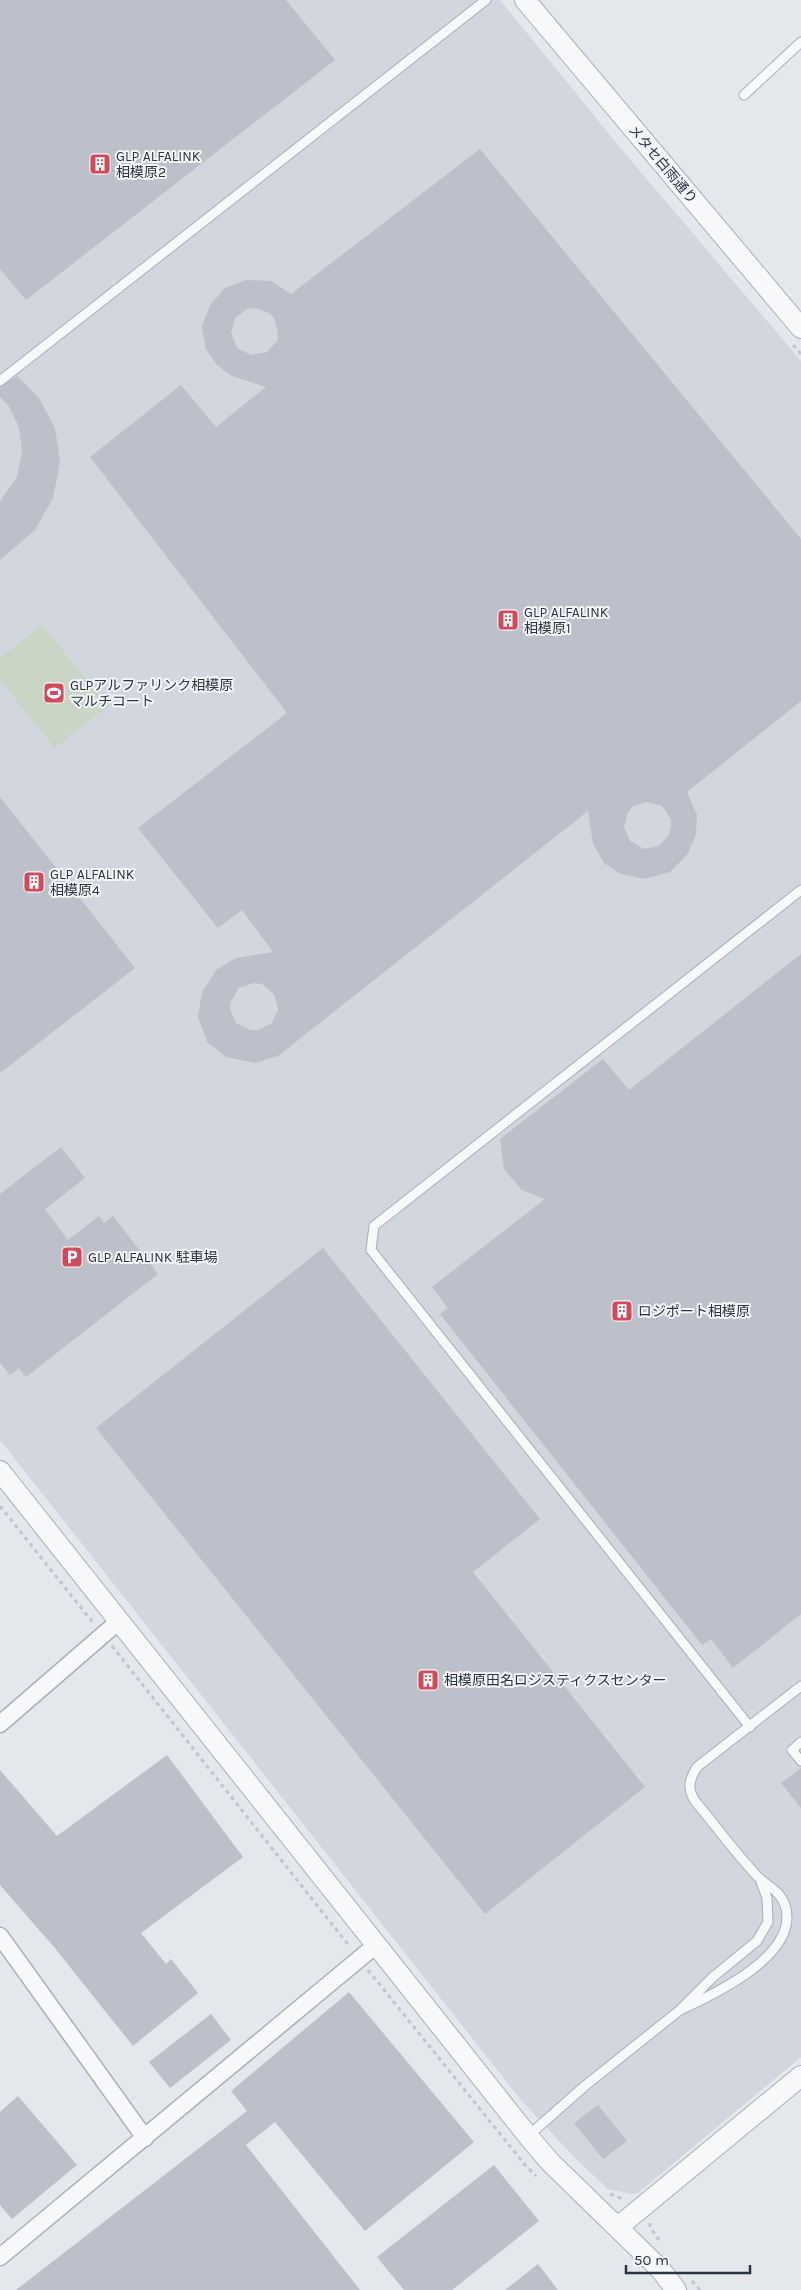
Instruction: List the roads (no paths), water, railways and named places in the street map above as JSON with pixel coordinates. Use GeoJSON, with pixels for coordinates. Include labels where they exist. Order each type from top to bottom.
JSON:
{"type":"FeatureCollection","features":[{"type":"Feature","properties":{"kind":"street","name":"メタセ白雨通り"},"geometry":{"type":"LineString","coordinates":[[525,0],[801,328]]}},
{"type":"Feature","properties":{"kind":"street"},"geometry":{"type":"LineString","coordinates":[[0,1470],[528,2136],[557,2169],[661,2270],[676,2290]]}},
{"type":"Feature","properties":{"kind":"street"},"geometry":{"type":"LineString","coordinates":[[0,1724],[119,1621]]}},
{"type":"Feature","properties":{"kind":"street"},"geometry":{"type":"LineString","coordinates":[[0,1936],[145,2138]]}},
{"type":"Feature","properties":{"kind":"street"},"geometry":{"type":"LineString","coordinates":[[0,2257],[376,1945]]}},
{"type":"Feature","properties":{"kind":"street"},"geometry":{"type":"LineString","coordinates":[[618,2227],[801,2076]]}},
{"type":"Feature","properties":{"kind":"lane"},"geometry":{"type":"LineString","coordinates":[[0,381],[486,0]]}},
{"type":"Feature","properties":{"kind":"lane"},"geometry":{"type":"LineString","coordinates":[[744,95],[801,42]]}},
{"type":"Feature","properties":{"kind":"lane"},"geometry":{"type":"LineString","coordinates":[[750,1727],[371,1250],[374,1226],[801,890]]}},
{"type":"Feature","properties":{"kind":"lane"},"geometry":{"type":"LineString","coordinates":[[680,2010],[722,1991],[770,1955],[781,1939],[788,1922],[785,1904],[776,1890],[760,1878],[689,1792],[690,1779],[697,1767],[801,1686]]}},
{"type":"Feature","properties":{"kind":"lane"},"geometry":{"type":"LineString","coordinates":[[801,1742],[792,1750],[801,1761]]}},
{"type":"Feature","properties":{"kind":"lane"},"geometry":{"type":"LineString","coordinates":[[528,2136],[586,2085],[680,2010],[712,1977],[757,1941],[768,1922],[767,1898],[760,1878]]}},
{"type":"Feature","properties":{"kind":"place","name":"GLP ALFALINK 相模原2"},"geometry":{"type":"Point","coordinates":[100,164]}},
{"type":"Feature","properties":{"kind":"place","name":"GLP ALFALINK 相模原1"},"geometry":{"type":"Point","coordinates":[508,620]}},
{"type":"Feature","properties":{"kind":"place","name":"GLPアルファリンク相模原 マルチコート"},"geometry":{"type":"Point","coordinates":[54,693]}},
{"type":"Feature","properties":{"kind":"place","name":"GLP ALFALINK 相模原4"},"geometry":{"type":"Point","coordinates":[34,882]}},
{"type":"Feature","properties":{"kind":"place","name":"GLP ALFALINK 駐車場"},"geometry":{"type":"Point","coordinates":[72,1257]}},
{"type":"Feature","properties":{"kind":"place","name":"ロジポート相模原"},"geometry":{"type":"Point","coordinates":[622,1311]}},
{"type":"Feature","properties":{"kind":"place","name":"相模原田名ロジスティクスセンター"},"geometry":{"type":"Point","coordinates":[428,1680]}}]}
